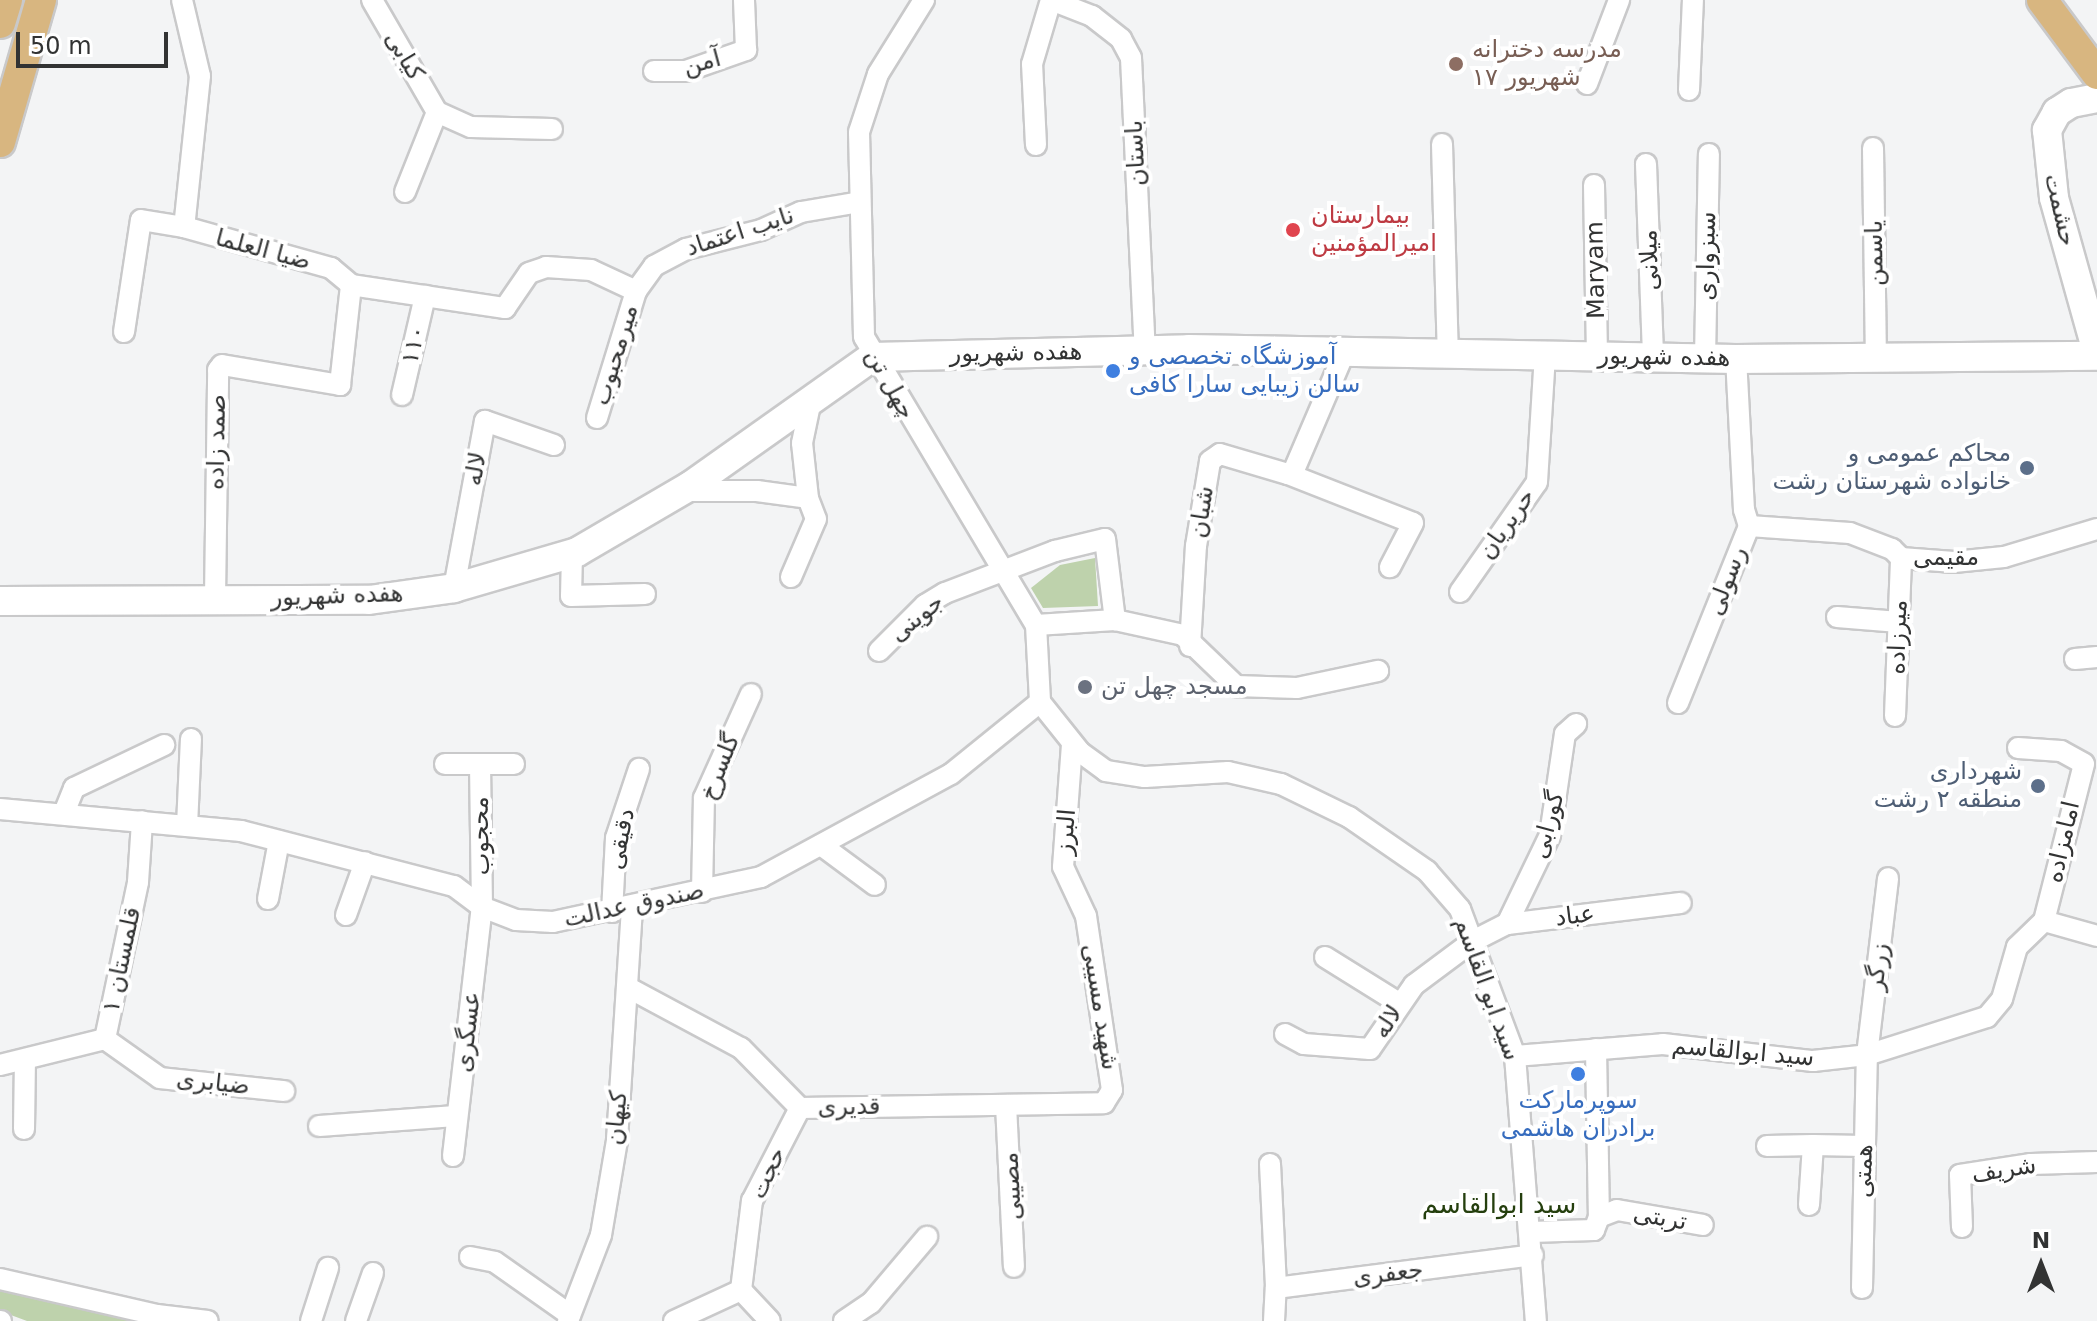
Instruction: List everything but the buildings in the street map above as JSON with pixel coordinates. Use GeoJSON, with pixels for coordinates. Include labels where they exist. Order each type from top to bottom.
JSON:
{"type":"FeatureCollection","features":[{"type":"Feature","properties":{"kind":"main road"},"geometry":{"type":"LineString","coordinates":[[0,23],[7,0]]}},
{"type":"Feature","properties":{"kind":"main road"},"geometry":{"type":"LineString","coordinates":[[0,142],[41,0]]}},
{"type":"Feature","properties":{"kind":"main road"},"geometry":{"type":"LineString","coordinates":[[2042,0],[2097,74]]}},
{"type":"Feature","properties":{"kind":"main road","name":"حشمت"},"geometry":{"type":"LineString","coordinates":[[2097,98],[2071,103],[2057,112],[2047,130],[2054,198],[2097,354]]}},
{"type":"Feature","properties":{"kind":"main road","name":"هفده شهریور"},"geometry":{"type":"LineString","coordinates":[[0,601],[215,598],[369,600],[454,588],[572,553],[681,491],[872,357],[1145,350],[1736,359],[2097,354]]}},
{"type":"Feature","properties":{"kind":"street","name":"ضیا العلما"},"geometry":{"type":"LineString","coordinates":[[182,0],[200,76],[184,227],[331,268],[351,285],[505,308],[529,273],[563,266],[591,270],[636,291]]}},
{"type":"Feature","properties":{"kind":"street","name":"کیابی"},"geometry":{"type":"LineString","coordinates":[[372,0],[437,112]]}},
{"type":"Feature","properties":{"kind":"street","name":"آمن"},"geometry":{"type":"LineString","coordinates":[[654,71],[686,71],[746,50],[744,0]]}},
{"type":"Feature","properties":{"kind":"street","name":"چهل تن"},"geometry":{"type":"LineString","coordinates":[[924,0],[878,74],[859,132],[861,294],[872,357],[1036,625],[1040,702]]}},
{"type":"Feature","properties":{"kind":"street"},"geometry":{"type":"LineString","coordinates":[[1036,145],[1032,64],[1051,0]]}},
{"type":"Feature","properties":{"kind":"street","name":"باستان"},"geometry":{"type":"LineString","coordinates":[[1051,0],[1092,16],[1121,39],[1131,58],[1145,350]]}},
{"type":"Feature","properties":{"kind":"street"},"geometry":{"type":"LineString","coordinates":[[1587,84],[1619,0]]}},
{"type":"Feature","properties":{"kind":"street"},"geometry":{"type":"LineString","coordinates":[[1689,90],[1693,0]]}},
{"type":"Feature","properties":{"kind":"street"},"geometry":{"type":"LineString","coordinates":[[405,192],[437,112],[471,127],[552,129]]}},
{"type":"Feature","properties":{"kind":"street"},"geometry":{"type":"LineString","coordinates":[[1442,144],[1448,353]]}},
{"type":"Feature","properties":{"kind":"street","name":"یاسمن"},"geometry":{"type":"LineString","coordinates":[[1873,148],[1876,358]]}},
{"type":"Feature","properties":{"kind":"street","name":"سبزواری"},"geometry":{"type":"LineString","coordinates":[[1705,358],[1709,154]]}},
{"type":"Feature","properties":{"kind":"street","name":"میلانی"},"geometry":{"type":"LineString","coordinates":[[1646,164],[1653,357]]}},
{"type":"Feature","properties":{"kind":"street","name":"Maryam"},"geometry":{"type":"LineString","coordinates":[[1594,185],[1597,356]]}},
{"type":"Feature","properties":{"kind":"street","name":"نایب اعتماد"},"geometry":{"type":"LineString","coordinates":[[636,291],[654,266],[672,254],[761,230],[801,212],[860,202]]}},
{"type":"Feature","properties":{"kind":"street"},"geometry":{"type":"LineString","coordinates":[[124,332],[141,220],[184,227]]}},
{"type":"Feature","properties":{"kind":"street","name":"صمد زاده"},"geometry":{"type":"LineString","coordinates":[[215,598],[218,370],[222,365],[340,385],[351,285]]}},
{"type":"Feature","properties":{"kind":"street","name":"میرمحبوب"},"geometry":{"type":"LineString","coordinates":[[597,418],[636,291]]}},
{"type":"Feature","properties":{"kind":"street","name":"۱۱۰"},"geometry":{"type":"LineString","coordinates":[[402,395],[425,296]]}},
{"type":"Feature","properties":{"kind":"street"},"geometry":{"type":"LineString","coordinates":[[1288,474],[1345,351]]}},
{"type":"Feature","properties":{"kind":"street","name":"حریریان"},"geometry":{"type":"LineString","coordinates":[[1460,592],[1537,482],[1545,354]]}},
{"type":"Feature","properties":{"kind":"street","name":"رسولی"},"geometry":{"type":"LineString","coordinates":[[1678,703],[1749,526],[1744,510],[1736,359]]}},
{"type":"Feature","properties":{"kind":"street"},"geometry":{"type":"LineString","coordinates":[[791,577],[816,519],[808,498],[802,443],[811,400]]}},
{"type":"Feature","properties":{"kind":"street","name":"لاله"},"geometry":{"type":"LineString","coordinates":[[454,588],[485,421],[554,445]]}},
{"type":"Feature","properties":{"kind":"street","name":"شبان"},"geometry":{"type":"LineString","coordinates":[[1190,646],[1196,546],[1213,456],[1288,474],[1413,523],[1390,567]]}},
{"type":"Feature","properties":{"kind":"street"},"geometry":{"type":"LineString","coordinates":[[681,491],[757,491],[808,498]]}},
{"type":"Feature","properties":{"kind":"street","name":"مقیمی"},"geometry":{"type":"LineString","coordinates":[[1749,526],[1850,533],[1892,549],[1901,558],[1954,562],[2004,557],[2097,529]]}},
{"type":"Feature","properties":{"kind":"street","name":"جوینی"},"geometry":{"type":"LineString","coordinates":[[879,651],[925,605],[1055,551],[1105,539],[1115,620]]}},
{"type":"Feature","properties":{"kind":"street"},"geometry":{"type":"LineString","coordinates":[[572,553],[571,596],[645,594]]}},
{"type":"Feature","properties":{"kind":"street","name":"میرزاده"},"geometry":{"type":"LineString","coordinates":[[1895,716],[1901,558]]}},
{"type":"Feature","properties":{"kind":"street"},"geometry":{"type":"LineString","coordinates":[[1837,617],[1899,622]]}},
{"type":"Feature","properties":{"kind":"street"},"geometry":{"type":"LineString","coordinates":[[1036,625],[1115,620],[1183,635],[1190,646],[1236,686],[1297,688],[1378,671]]}},
{"type":"Feature","properties":{"kind":"street"},"geometry":{"type":"LineString","coordinates":[[2075,659],[2097,657]]}},
{"type":"Feature","properties":{"kind":"street","name":"گلسرخ"},"geometry":{"type":"LineString","coordinates":[[702,892],[704,798],[751,694]]}},
{"type":"Feature","properties":{"kind":"street","name":"سید ابو القاسم"},"geometry":{"type":"LineString","coordinates":[[1040,702],[1072,743],[1106,771],[1145,777],[1228,772],[1281,784],[1349,817],[1427,871],[1460,909],[1515,1056],[1536,1321]]}},
{"type":"Feature","properties":{"kind":"street","name":"صندوق عدالت"},"geometry":{"type":"LineString","coordinates":[[0,809],[187,826],[279,841],[454,886],[482,907],[516,920],[553,922],[612,912],[761,877],[951,774],[1040,702]]}},
{"type":"Feature","properties":{"kind":"street","name":"گورابی"},"geometry":{"type":"LineString","coordinates":[[1507,924],[1550,835],[1565,734],[1576,724]]}},
{"type":"Feature","properties":{"kind":"street"},"geometry":{"type":"LineString","coordinates":[[187,826],[191,739]]}},
{"type":"Feature","properties":{"kind":"street","name":"البرز"},"geometry":{"type":"LineString","coordinates":[[1072,743],[1063,867],[1086,916]]}},
{"type":"Feature","properties":{"kind":"street"},"geometry":{"type":"LineString","coordinates":[[64,813],[74,788],[164,745]]}},
{"type":"Feature","properties":{"kind":"street"},"geometry":{"type":"LineString","coordinates":[[2018,748],[2061,751],[2090,763]]}},
{"type":"Feature","properties":{"kind":"street","name":"امامزاده"},"geometry":{"type":"LineString","coordinates":[[2044,921],[2090,763]]}},
{"type":"Feature","properties":{"kind":"street","name":"محجوب"},"geometry":{"type":"LineString","coordinates":[[445,764],[514,764]]}},
{"type":"Feature","properties":{"kind":"street","name":"محجوب"},"geometry":{"type":"LineString","coordinates":[[480,764],[482,907]]}},
{"type":"Feature","properties":{"kind":"street","name":"دقیقی"},"geometry":{"type":"LineString","coordinates":[[612,912],[616,838],[639,769]]}},
{"type":"Feature","properties":{"kind":"street","name":"قلمستان ۱"},"geometry":{"type":"LineString","coordinates":[[0,1065],[105,1039],[138,882],[142,821]]}},
{"type":"Feature","properties":{"kind":"street"},"geometry":{"type":"LineString","coordinates":[[268,899],[279,841]]}},
{"type":"Feature","properties":{"kind":"street"},"geometry":{"type":"LineString","coordinates":[[821,845],[875,885]]}},
{"type":"Feature","properties":{"kind":"street"},"geometry":{"type":"LineString","coordinates":[[346,915],[365,862]]}},
{"type":"Feature","properties":{"kind":"street","name":"زرگر"},"geometry":{"type":"LineString","coordinates":[[1867,1055],[1888,878]]}},
{"type":"Feature","properties":{"kind":"street","name":"عباد"},"geometry":{"type":"LineString","coordinates":[[1473,941],[1507,924],[1681,903]]}},
{"type":"Feature","properties":{"kind":"street","name":"عسگری"},"geometry":{"type":"LineString","coordinates":[[453,1156],[482,907]]}},
{"type":"Feature","properties":{"kind":"street","name":"کیهان"},"geometry":{"type":"LineString","coordinates":[[569,1318],[603,1221],[617,1140],[632,907]]}},
{"type":"Feature","properties":{"kind":"street","name":"شهید مسیبی"},"geometry":{"type":"LineString","coordinates":[[1086,916],[1111,1099]]}},
{"type":"Feature","properties":{"kind":"street"},"geometry":{"type":"LineString","coordinates":[[2044,921],[2097,936]]}},
{"type":"Feature","properties":{"kind":"street","name":"سید ابوالقاسم"},"geometry":{"type":"LineString","coordinates":[[1515,1056],[1663,1044],[1813,1061],[1867,1055],[1987,1017],[2002,999],[2017,947],[2044,921]]}},
{"type":"Feature","properties":{"kind":"street","name":"لاله"},"geometry":{"type":"LineString","coordinates":[[1285,1034],[1304,1044],[1370,1049],[1414,985],[1473,941]]}},
{"type":"Feature","properties":{"kind":"street"},"geometry":{"type":"LineString","coordinates":[[1325,957],[1399,1003]]}},
{"type":"Feature","properties":{"kind":"street","name":"قدیری"},"geometry":{"type":"LineString","coordinates":[[627,987],[741,1048],[800,1108],[1104,1103],[1111,1099]]}},
{"type":"Feature","properties":{"kind":"street","name":"ضیابری"},"geometry":{"type":"LineString","coordinates":[[105,1039],[160,1078],[284,1091]]}},
{"type":"Feature","properties":{"kind":"street"},"geometry":{"type":"LineString","coordinates":[[1596,1049],[1599,1217]]}},
{"type":"Feature","properties":{"kind":"street","name":"همتی"},"geometry":{"type":"LineString","coordinates":[[1862,1288],[1867,1055]]}},
{"type":"Feature","properties":{"kind":"street"},"geometry":{"type":"LineString","coordinates":[[24,1129],[25,1061]]}},
{"type":"Feature","properties":{"kind":"street","name":"مصیبی"},"geometry":{"type":"LineString","coordinates":[[1006,1105],[1014,1267]]}},
{"type":"Feature","properties":{"kind":"street","name":"حجت"},"geometry":{"type":"LineString","coordinates":[[741,1290],[752,1201],[800,1108]]}},
{"type":"Feature","properties":{"kind":"street"},"geometry":{"type":"LineString","coordinates":[[319,1126],[456,1116]]}},
{"type":"Feature","properties":{"kind":"street"},"geometry":{"type":"LineString","coordinates":[[1809,1205],[1813,1145]]}},
{"type":"Feature","properties":{"kind":"street"},"geometry":{"type":"LineString","coordinates":[[1767,1146],[1864,1146]]}},
{"type":"Feature","properties":{"kind":"street","name":"شریف"},"geometry":{"type":"LineString","coordinates":[[1962,1227],[1960,1175],[2031,1164],[2097,1162]]}},
{"type":"Feature","properties":{"kind":"street"},"geometry":{"type":"LineString","coordinates":[[1270,1164],[1276,1288],[1274,1321]]}},
{"type":"Feature","properties":{"kind":"street","name":"تربتی"},"geometry":{"type":"LineString","coordinates":[[1531,1232],[1594,1230],[1599,1217],[1617,1210],[1703,1225]]}},
{"type":"Feature","properties":{"kind":"street"},"geometry":{"type":"LineString","coordinates":[[844,1321],[871,1303],[927,1237]]}},
{"type":"Feature","properties":{"kind":"street","name":"جعفری"},"geometry":{"type":"LineString","coordinates":[[1276,1288],[1533,1255]]}},
{"type":"Feature","properties":{"kind":"street"},"geometry":{"type":"LineString","coordinates":[[470,1257],[495,1262],[569,1318]]}},
{"type":"Feature","properties":{"kind":"street"},"geometry":{"type":"LineString","coordinates":[[311,1321],[328,1268]]}},
{"type":"Feature","properties":{"kind":"street"},"geometry":{"type":"LineString","coordinates":[[356,1321],[373,1273]]}},
{"type":"Feature","properties":{"kind":"street"},"geometry":{"type":"LineString","coordinates":[[0,1279],[156,1318],[208,1321]]}},
{"type":"Feature","properties":{"kind":"street"},"geometry":{"type":"LineString","coordinates":[[674,1321],[701,1315],[741,1290],[770,1321]]}},
{"type":"Feature","properties":{"kind":"green space"},"geometry":{"type":"Polygon","coordinates":[[[1095,558],[1098,606],[1043,608],[1031,588],[1060,565],[1095,558]]]}},
{"type":"Feature","properties":{"kind":"green space"},"geometry":{"type":"Polygon","coordinates":[[[0,1289],[164,1321],[27,1321],[0,1311],[0,1289]]]}},
{"type":"Feature","properties":{"kind":"place","name":"مدرسه دخترانه ۱۷ شهریور"},"geometry":{"type":"Point","coordinates":[1456,64]}},
{"type":"Feature","properties":{"kind":"place","name":"بیمارستان امیرالمؤمنین"},"geometry":{"type":"Point","coordinates":[1293,230]}},
{"type":"Feature","properties":{"kind":"place","name":"آموزشگاه تخصصی و سالن زیبایی سارا کافی"},"geometry":{"type":"Point","coordinates":[1113,371]}},
{"type":"Feature","properties":{"kind":"place","name":"محاکم عمومی و خانواده شهرستان رشت"},"geometry":{"type":"Point","coordinates":[2027,468]}},
{"type":"Feature","properties":{"kind":"place","name":"مسجد چهل تن"},"geometry":{"type":"Point","coordinates":[1085,687]}},
{"type":"Feature","properties":{"kind":"place","name":"شهرداری منطقه ۲ رشت"},"geometry":{"type":"Point","coordinates":[2038,786]}},
{"type":"Feature","properties":{"kind":"place","name":"سوپرمارکت برادران هاشمی"},"geometry":{"type":"Point","coordinates":[1578,1074]}},
{"type":"Feature","properties":{"kind":"district","name":"سید ابوالقاسم"},"geometry":{"type":"Point","coordinates":[1499,1205]}}]}
